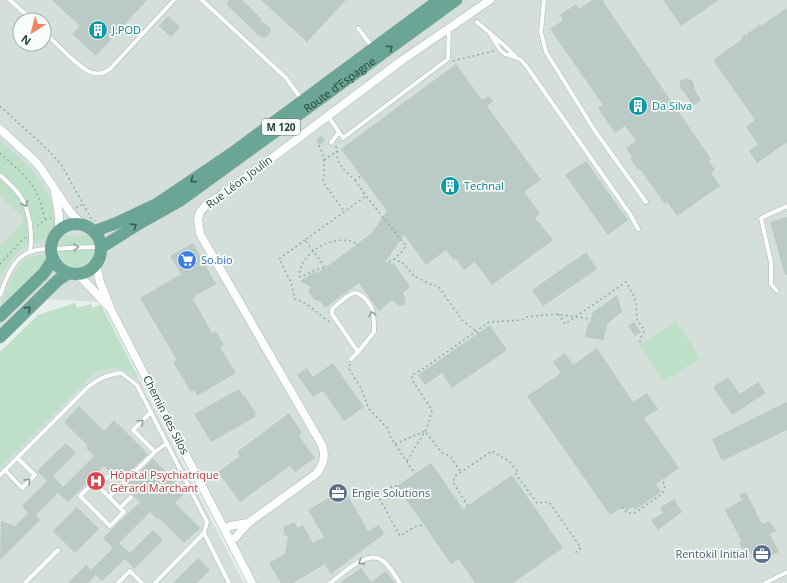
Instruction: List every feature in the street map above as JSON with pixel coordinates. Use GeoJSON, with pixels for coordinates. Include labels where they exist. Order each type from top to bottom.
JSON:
{"type":"FeatureCollection","features":[{"type":"Feature","properties":{"kind":"main road","name":"Route d'Espagne"},"geometry":{"type":"LineString","coordinates":[[95,226],[119,222],[157,204],[231,154],[439,0]]}},
{"type":"Feature","properties":{"kind":"main road","name":"Route d'Espagne"},"geometry":{"type":"LineString","coordinates":[[102,247],[181,200],[456,0]]}},
{"type":"Feature","properties":{"kind":"main road"},"geometry":{"type":"LineString","coordinates":[[0,316],[44,273],[52,254],[53,239],[59,230],[66,225],[74,223],[95,226],[102,247],[101,256],[96,265],[88,271],[74,274],[54,283],[0,336]]}},
{"type":"Feature","properties":{"kind":"main road"},"geometry":{"type":"LineString","coordinates":[[52,254],[56,265],[62,270],[74,274]]}},
{"type":"Feature","properties":{"kind":"street","name":"Rue Léon Joulin"},"geometry":{"type":"LineString","coordinates":[[230,541],[236,537],[248,523],[316,474],[321,468],[325,452],[200,234],[198,219],[200,212],[206,205],[236,185],[370,84],[490,0]]}},
{"type":"Feature","properties":{"kind":"street"},"geometry":{"type":"LineString","coordinates":[[0,130],[37,163],[70,212],[82,224]]}},
{"type":"Feature","properties":{"kind":"street"},"geometry":{"type":"LineString","coordinates":[[54,189],[59,216],[59,230]]}},
{"type":"Feature","properties":{"kind":"street","name":"Chemin des Silos"},"geometry":{"type":"LineString","coordinates":[[96,265],[100,282],[111,310],[252,583]]}},
{"type":"Feature","properties":{"kind":"street","name":"Chemin des Silos"},"geometry":{"type":"LineString","coordinates":[[74,274],[111,310]]}},
{"type":"Feature","properties":{"kind":"street","name":"Rue Léon Joulin"},"geometry":{"type":"LineString","coordinates":[[224,529],[230,526],[248,523]]}},
{"type":"Feature","properties":{"kind":"lane"},"geometry":{"type":"LineString","coordinates":[[10,0],[23,12]]}},
{"type":"Feature","properties":{"kind":"lane"},"geometry":{"type":"LineString","coordinates":[[52,39],[83,68],[92,74],[102,74],[111,68],[174,0]]}},
{"type":"Feature","properties":{"kind":"lane"},"geometry":{"type":"LineString","coordinates":[[202,0],[286,78],[302,101]]}},
{"type":"Feature","properties":{"kind":"lane"},"geometry":{"type":"LineString","coordinates":[[544,0],[541,32],[546,52],[595,131],[646,202]]}},
{"type":"Feature","properties":{"kind":"lane"},"geometry":{"type":"LineString","coordinates":[[477,22],[527,67],[630,214],[638,229]]}},
{"type":"Feature","properties":{"kind":"lane"},"geometry":{"type":"LineString","coordinates":[[358,28],[373,48]]}},
{"type":"Feature","properties":{"kind":"lane"},"geometry":{"type":"LineString","coordinates":[[328,116],[343,138],[448,59],[449,28]]}},
{"type":"Feature","properties":{"kind":"lane"},"geometry":{"type":"LineString","coordinates":[[489,32],[500,50],[505,54],[515,56]]}},
{"type":"Feature","properties":{"kind":"lane"},"geometry":{"type":"LineString","coordinates":[[330,143],[339,132]]}},
{"type":"Feature","properties":{"kind":"lane"},"geometry":{"type":"LineString","coordinates":[[0,175],[24,200],[31,231],[32,244],[30,251]]}},
{"type":"Feature","properties":{"kind":"lane"},"geometry":{"type":"LineString","coordinates":[[777,291],[771,284],[771,262],[761,218],[787,206]]}},
{"type":"Feature","properties":{"kind":"lane"},"geometry":{"type":"LineString","coordinates":[[0,295],[6,278],[13,265],[30,251],[42,249],[52,254],[79,247],[102,247]]}},
{"type":"Feature","properties":{"kind":"lane"},"geometry":{"type":"LineString","coordinates":[[351,359],[358,352],[374,332],[373,313],[362,295],[355,293],[350,294],[332,309],[332,314],[358,352]]}},
{"type":"Feature","properties":{"kind":"lane"},"geometry":{"type":"LineString","coordinates":[[0,475],[88,387],[98,379],[110,374],[121,372],[137,385],[207,522],[204,534],[155,583]]}},
{"type":"Feature","properties":{"kind":"lane"},"geometry":{"type":"LineString","coordinates":[[151,412],[133,430],[155,452]]}},
{"type":"Feature","properties":{"kind":"lane"},"geometry":{"type":"LineString","coordinates":[[109,497],[155,452],[167,443]]}},
{"type":"Feature","properties":{"kind":"lane"},"geometry":{"type":"LineString","coordinates":[[5,470],[22,488],[35,475],[17,458]]}},
{"type":"Feature","properties":{"kind":"lane"},"geometry":{"type":"LineString","coordinates":[[98,486],[109,476]]}},
{"type":"Feature","properties":{"kind":"lane"},"geometry":{"type":"LineString","coordinates":[[94,482],[109,497],[124,512],[110,526],[80,496],[94,482]]}},
{"type":"Feature","properties":{"kind":"lane"},"geometry":{"type":"LineString","coordinates":[[120,508],[131,497]]}},
{"type":"Feature","properties":{"kind":"lane"},"geometry":{"type":"LineString","coordinates":[[204,534],[229,583]]}},
{"type":"Feature","properties":{"kind":"lane"},"geometry":{"type":"LineString","coordinates":[[25,583],[58,550]]}},
{"type":"Feature","properties":{"kind":"lane"},"geometry":{"type":"LineString","coordinates":[[330,583],[363,559],[377,557],[384,561],[400,583]]}},
{"type":"Feature","properties":{"kind":"lane"},"geometry":{"type":"LineString","coordinates":[[118,583],[130,571],[142,583]]}},
{"type":"Feature","properties":{"kind":"lane"},"geometry":{"type":"LineString","coordinates":[[765,583],[787,572]]}},
{"type":"Feature","properties":{"kind":"path"},"geometry":{"type":"LineString","coordinates":[[471,57],[500,50]]}},
{"type":"Feature","properties":{"kind":"path"},"geometry":{"type":"LineString","coordinates":[[0,106],[47,149],[60,164],[95,226]]}},
{"type":"Feature","properties":{"kind":"path"},"geometry":{"type":"LineString","coordinates":[[319,145],[324,160],[325,170],[323,182],[344,211]]}},
{"type":"Feature","properties":{"kind":"path"},"geometry":{"type":"LineString","coordinates":[[324,160],[341,149]]}},
{"type":"Feature","properties":{"kind":"path"},"geometry":{"type":"LineString","coordinates":[[336,152],[337,161],[355,180],[406,246],[401,253],[389,262]]}},
{"type":"Feature","properties":{"kind":"path"},"geometry":{"type":"LineString","coordinates":[[0,153],[27,178],[34,187],[40,201],[45,220],[31,231],[0,264]]}},
{"type":"Feature","properties":{"kind":"path"},"geometry":{"type":"LineString","coordinates":[[355,180],[361,176]]}},
{"type":"Feature","properties":{"kind":"path"},"geometry":{"type":"LineString","coordinates":[[332,324],[302,300],[295,298],[291,282],[279,259],[366,196]]}},
{"type":"Feature","properties":{"kind":"path"},"geometry":{"type":"LineString","coordinates":[[305,240],[313,251],[326,268],[315,270],[301,277],[299,276],[302,264],[313,251],[320,247],[341,240],[350,240],[356,242],[359,246]]}},
{"type":"Feature","properties":{"kind":"path"},"geometry":{"type":"LineString","coordinates":[[394,259],[404,264],[414,276],[432,285],[438,286],[462,320],[478,334]]}},
{"type":"Feature","properties":{"kind":"path"},"geometry":{"type":"LineString","coordinates":[[558,314],[565,324],[626,282],[633,294],[636,304],[637,320],[644,332],[640,339],[640,344]]}},
{"type":"Feature","properties":{"kind":"path"},"geometry":{"type":"LineString","coordinates":[[407,462],[425,431],[432,410],[412,380],[412,375],[489,322],[522,320],[526,317],[558,314],[591,319]]}},
{"type":"Feature","properties":{"kind":"path"},"geometry":{"type":"LineString","coordinates":[[351,359],[349,369],[361,388],[369,409],[388,429],[395,444],[416,474]]}},
{"type":"Feature","properties":{"kind":"path"},"geometry":{"type":"LineString","coordinates":[[395,444],[425,431]]}},
{"type":"Feature","properties":{"kind":"path"},"geometry":{"type":"LineString","coordinates":[[425,431],[442,453],[450,456],[461,472]]}},
{"type":"Feature","properties":{"kind":"path"},"geometry":{"type":"LineString","coordinates":[[468,506],[453,482],[455,476],[492,451],[510,462],[517,471],[515,473],[537,503],[549,502],[581,548],[575,553]]}},
{"type":"Feature","properties":{"kind":"path"},"geometry":{"type":"LineString","coordinates":[[622,508],[627,513],[635,513],[662,494],[665,486],[662,480]]}},
{"type":"Feature","properties":{"kind":"path"},"geometry":{"type":"LineString","coordinates":[[397,486],[384,491],[378,496],[400,536],[416,526],[424,525]]}},
{"type":"Feature","properties":{"kind":"shaded area"},"geometry":{"type":"Polygon","coordinates":[[[0,0],[787,0],[787,583],[247,583],[101,302],[47,299],[0,344],[0,0]]]}},
{"type":"Feature","properties":{"kind":"shaded area","name":"Hôpital Psychiatrique Gérard Marchant"},"geometry":{"type":"Polygon","coordinates":[[[75,303],[77,308],[91,304],[92,308],[101,305],[244,583],[0,583],[0,352],[75,303]]]}},
{"type":"Feature","properties":{"kind":"green space"},"geometry":{"type":"Polygon","coordinates":[[[0,140],[32,170],[39,179],[49,198],[53,209],[55,222],[54,229],[47,238],[26,246],[19,251],[0,276],[0,247],[25,220],[5,201],[6,199],[0,194],[0,140]]]}},
{"type":"Feature","properties":{"kind":"green space"},"geometry":{"type":"Polygon","coordinates":[[[89,234],[97,248],[92,262],[85,267],[77,269],[63,262],[59,254],[59,245],[65,235],[77,237],[89,234]]]}},
{"type":"Feature","properties":{"kind":"green space"},"geometry":{"type":"Polygon","coordinates":[[[40,255],[47,256],[44,265],[0,310],[6,292],[17,269],[28,258],[40,255]]]}},
{"type":"Feature","properties":{"kind":"green space"},"geometry":{"type":"Polygon","coordinates":[[[75,303],[77,308],[91,304],[92,308],[101,305],[139,379],[118,368],[102,370],[95,373],[0,468],[0,352],[38,315],[75,303]]]}},
{"type":"Feature","properties":{"kind":"green space"},"geometry":{"type":"Polygon","coordinates":[[[676,321],[700,358],[664,381],[640,345],[676,321]]]}},
{"type":"Feature","properties":{"kind":"building","name":"J.POD"},"geometry":{"type":"Polygon","coordinates":[[[52,0],[147,0],[96,56],[72,34],[80,26],[52,0]]]}},
{"type":"Feature","properties":{"kind":"building"},"geometry":{"type":"Polygon","coordinates":[[[229,0],[242,0],[262,19],[260,21],[270,27],[271,29],[269,35],[265,38],[259,36],[226,4],[229,0]]]}},
{"type":"Feature","properties":{"kind":"building"},"geometry":{"type":"Polygon","coordinates":[[[261,0],[346,0],[307,42],[261,0]]]}},
{"type":"Feature","properties":{"kind":"building","name":"Da Silva"},"geometry":{"type":"Polygon","coordinates":[[[592,0],[602,0],[711,159],[709,161],[715,170],[711,173],[720,186],[677,216],[667,202],[665,204],[640,169],[638,170],[630,158],[632,157],[626,148],[636,141],[625,126],[615,133],[598,108],[603,105],[550,29],[563,20],[560,15],[576,4],[579,9],[592,0]]]}},
{"type":"Feature","properties":{"kind":"building"},"geometry":{"type":"Polygon","coordinates":[[[663,0],[719,0],[681,26],[663,0]]]}},
{"type":"Feature","properties":{"kind":"building"},"geometry":{"type":"Polygon","coordinates":[[[787,8],[787,142],[757,163],[749,151],[758,144],[746,127],[755,120],[713,60],[741,40],[744,34],[747,36],[749,31],[751,32],[754,28],[756,29],[758,24],[761,26],[787,8]]]}},
{"type":"Feature","properties":{"kind":"building"},"geometry":{"type":"Polygon","coordinates":[[[168,16],[180,27],[171,37],[159,26],[168,16]]]}},
{"type":"Feature","properties":{"kind":"building","name":"Technal"},"geometry":{"type":"Polygon","coordinates":[[[456,64],[482,100],[489,96],[493,101],[487,106],[541,180],[524,192],[540,214],[535,218],[553,240],[492,285],[475,262],[464,270],[456,259],[454,260],[446,250],[426,265],[404,235],[385,262],[394,264],[410,287],[403,293],[406,299],[404,306],[398,305],[392,300],[379,311],[359,283],[325,308],[320,301],[315,300],[308,292],[311,287],[300,281],[316,271],[318,273],[372,233],[387,211],[341,149],[456,64]]]}},
{"type":"Feature","properties":{"kind":"building"},"geometry":{"type":"Polygon","coordinates":[[[686,78],[693,81],[694,89],[701,100],[693,106],[680,88],[680,81],[686,78]]]}},
{"type":"Feature","properties":{"kind":"building"},"geometry":{"type":"Polygon","coordinates":[[[321,136],[325,141],[319,145],[316,140],[321,136]]]}},
{"type":"Feature","properties":{"kind":"building"},"geometry":{"type":"Polygon","coordinates":[[[586,161],[628,220],[608,235],[565,175],[586,161]]]}},
{"type":"Feature","properties":{"kind":"building"},"geometry":{"type":"Polygon","coordinates":[[[787,217],[787,275],[785,275],[770,222],[787,217]]]}},
{"type":"Feature","properties":{"kind":"building"},"geometry":{"type":"Polygon","coordinates":[[[193,243],[216,284],[195,296],[196,297],[193,299],[212,333],[216,331],[224,345],[220,347],[236,373],[197,396],[194,390],[191,392],[173,362],[177,360],[140,298],[181,274],[170,256],[193,243]]]}},
{"type":"Feature","properties":{"kind":"building"},"geometry":{"type":"Polygon","coordinates":[[[586,252],[597,269],[543,306],[532,290],[586,252]]]}},
{"type":"Feature","properties":{"kind":"building"},"geometry":{"type":"Polygon","coordinates":[[[617,295],[622,312],[607,324],[604,340],[585,337],[588,323],[590,323],[593,312],[617,295]]]}},
{"type":"Feature","properties":{"kind":"building"},"geometry":{"type":"Polygon","coordinates":[[[634,322],[641,332],[635,336],[628,326],[634,322]]]}},
{"type":"Feature","properties":{"kind":"building"},"geometry":{"type":"Polygon","coordinates":[[[490,325],[507,350],[452,388],[442,373],[425,385],[418,375],[490,325]]]}},
{"type":"Feature","properties":{"kind":"building"},"geometry":{"type":"Polygon","coordinates":[[[597,348],[633,402],[647,393],[658,409],[644,418],[679,468],[656,484],[661,492],[635,510],[633,507],[627,511],[623,507],[610,515],[527,396],[561,373],[553,362],[565,353],[573,365],[597,348]]]}},
{"type":"Feature","properties":{"kind":"building"},"geometry":{"type":"Polygon","coordinates":[[[333,363],[364,407],[344,421],[323,391],[313,397],[297,375],[307,368],[313,377],[333,363]]]}},
{"type":"Feature","properties":{"kind":"building"},"geometry":{"type":"Polygon","coordinates":[[[728,377],[740,394],[758,382],[766,393],[732,415],[713,387],[728,377]]]}},
{"type":"Feature","properties":{"kind":"building"},"geometry":{"type":"Polygon","coordinates":[[[239,389],[256,414],[255,417],[211,442],[194,414],[239,389]]]}},
{"type":"Feature","properties":{"kind":"building"},"geometry":{"type":"Polygon","coordinates":[[[787,402],[787,430],[722,461],[712,439],[787,402]]]}},
{"type":"Feature","properties":{"kind":"building"},"geometry":{"type":"Polygon","coordinates":[[[79,406],[104,431],[114,420],[148,454],[120,481],[104,466],[68,502],[58,493],[36,515],[40,520],[0,560],[1,521],[15,526],[28,513],[22,506],[47,481],[37,471],[66,443],[76,453],[53,476],[63,487],[94,456],[86,448],[88,446],[64,422],[79,406]]]}},
{"type":"Feature","properties":{"kind":"building"},"geometry":{"type":"Polygon","coordinates":[[[289,413],[302,433],[299,436],[315,458],[295,472],[290,466],[240,502],[218,472],[240,456],[237,452],[289,413]]]}},
{"type":"Feature","properties":{"kind":"building"},"geometry":{"type":"Polygon","coordinates":[[[153,459],[186,492],[175,503],[200,528],[184,543],[159,518],[158,520],[150,512],[119,543],[130,553],[153,530],[163,540],[134,569],[125,559],[102,581],[96,575],[88,583],[68,583],[86,565],[91,570],[113,548],[103,538],[140,502],[125,486],[153,459]]]}},
{"type":"Feature","properties":{"kind":"building"},"geometry":{"type":"Polygon","coordinates":[[[431,463],[463,509],[512,475],[563,548],[513,583],[475,583],[459,559],[451,564],[397,486],[431,463]]]}},
{"type":"Feature","properties":{"kind":"building"},"geometry":{"type":"Polygon","coordinates":[[[344,489],[368,531],[379,525],[384,534],[331,574],[325,564],[293,583],[281,583],[269,563],[285,554],[288,537],[284,534],[284,527],[294,522],[298,528],[303,525],[313,543],[324,537],[308,510],[344,489]]]}},
{"type":"Feature","properties":{"kind":"building"},"geometry":{"type":"Polygon","coordinates":[[[746,492],[762,524],[769,521],[776,531],[770,534],[779,552],[757,563],[750,552],[748,553],[745,548],[742,549],[739,543],[742,542],[725,510],[742,500],[739,495],[746,492]]]}},
{"type":"Feature","properties":{"kind":"building"},"geometry":{"type":"Polygon","coordinates":[[[674,499],[682,512],[658,530],[651,520],[663,513],[660,508],[674,499]]]}},
{"type":"Feature","properties":{"kind":"building"},"geometry":{"type":"Polygon","coordinates":[[[77,507],[99,529],[75,553],[53,531],[77,507]]]}},
{"type":"Feature","properties":{"kind":"building"},"geometry":{"type":"Polygon","coordinates":[[[198,558],[210,570],[197,583],[173,583],[198,558]]]}},
{"type":"Feature","properties":{"kind":"building"},"geometry":{"type":"Polygon","coordinates":[[[361,568],[371,582],[386,571],[395,583],[340,583],[361,568]]]}},
{"type":"Feature","properties":{"kind":"place","name":"J.POD"},"geometry":{"type":"Point","coordinates":[98,30]}},
{"type":"Feature","properties":{"kind":"place","name":"Da Silva"},"geometry":{"type":"Point","coordinates":[638,106]}},
{"type":"Feature","properties":{"kind":"place","name":"Technal"},"geometry":{"type":"Point","coordinates":[450,186]}},
{"type":"Feature","properties":{"kind":"place","name":"So.bio"},"geometry":{"type":"Point","coordinates":[187,260]}},
{"type":"Feature","properties":{"kind":"place","name":"Hôpital Psychiatrique Gérard Marchant"},"geometry":{"type":"Point","coordinates":[96,481]}},
{"type":"Feature","properties":{"kind":"place","name":"Engie Solutions"},"geometry":{"type":"Point","coordinates":[338,493]}},
{"type":"Feature","properties":{"kind":"place","name":"Rentokil Initial"},"geometry":{"type":"Point","coordinates":[762,554]}}]}
